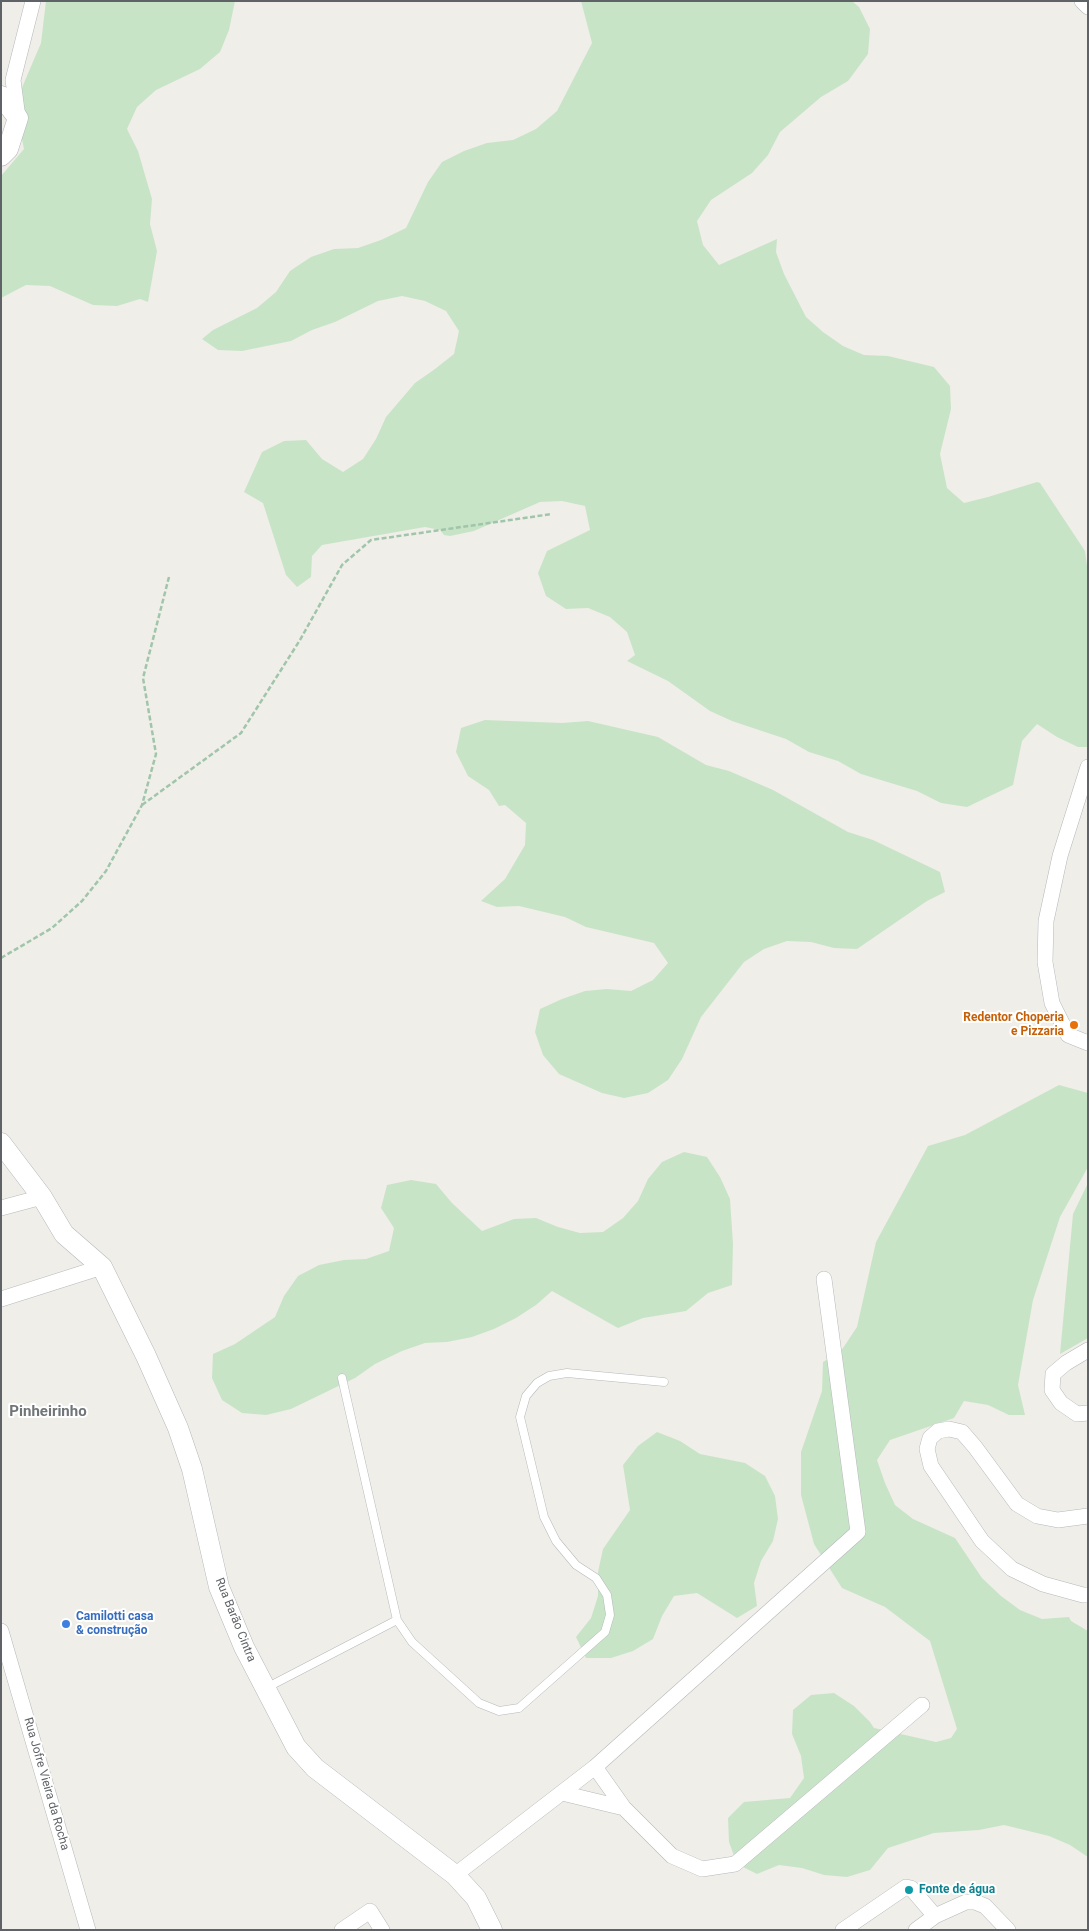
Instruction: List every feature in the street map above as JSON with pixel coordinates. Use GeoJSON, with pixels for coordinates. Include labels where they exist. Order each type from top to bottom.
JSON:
{"type":"FeatureCollection","features":[{"type":"Feature","properties":{"kind":"street"},"geometry":{"type":"LineString","coordinates":[[4,153],[18,118],[13,80],[33,1]]}},
{"type":"Feature","properties":{"kind":"street"},"geometry":{"type":"LineString","coordinates":[[1082,1],[1088,7]]}},
{"type":"Feature","properties":{"kind":"street"},"geometry":{"type":"LineString","coordinates":[[1,96],[18,118]]}},
{"type":"Feature","properties":{"kind":"street"},"geometry":{"type":"LineString","coordinates":[[1088,767],[1060,856],[1046,921],[1045,962],[1052,1003],[1068,1035],[1088,1044]]}},
{"type":"Feature","properties":{"kind":"street","name":"Rua Barão Cintra"},"geometry":{"type":"LineString","coordinates":[[1,1143],[42,1197],[64,1234],[102,1266],[146,1356],[178,1428],[192,1470],[219,1587],[244,1647],[296,1747],[315,1768],[455,1875],[476,1898],[492,1930]]}},
{"type":"Feature","properties":{"kind":"street"},"geometry":{"type":"LineString","coordinates":[[1,1208],[42,1197]]}},
{"type":"Feature","properties":{"kind":"street"},"geometry":{"type":"LineString","coordinates":[[1,1299],[102,1266]]}},
{"type":"Feature","properties":{"kind":"street"},"geometry":{"type":"LineString","coordinates":[[455,1875],[595,1767],[858,1532],[824,1279]]}},
{"type":"Feature","properties":{"kind":"street"},"geometry":{"type":"LineString","coordinates":[[1088,1350],[1066,1363],[1053,1374],[1052,1390],[1060,1403],[1077,1414],[1088,1413]]}},
{"type":"Feature","properties":{"kind":"street"},"geometry":{"type":"LineString","coordinates":[[1088,1516],[1058,1520],[1037,1516],[1017,1504],[962,1432],[949,1429],[938,1431],[930,1438],[927,1449],[931,1466],[982,1541],[1012,1569],[1043,1584],[1088,1595]]}},
{"type":"Feature","properties":{"kind":"street","name":"Rua Jofre Vieira da Rocha"},"geometry":{"type":"LineString","coordinates":[[2,1636],[88,1930]]}},
{"type":"Feature","properties":{"kind":"street"},"geometry":{"type":"LineString","coordinates":[[595,1767],[624,1808],[672,1856],[702,1869],[735,1864],[922,1705]]}},
{"type":"Feature","properties":{"kind":"street"},"geometry":{"type":"LineString","coordinates":[[562,1793],[624,1808]]}},
{"type":"Feature","properties":{"kind":"street"},"geometry":{"type":"LineString","coordinates":[[843,1930],[906,1887],[910,1888],[935,1916]]}},
{"type":"Feature","properties":{"kind":"street"},"geometry":{"type":"LineString","coordinates":[[916,1930],[935,1916],[966,1902],[976,1902],[985,1906],[1008,1930]]}},
{"type":"Feature","properties":{"kind":"street"},"geometry":{"type":"LineString","coordinates":[[342,1930],[370,1911],[382,1930]]}},
{"type":"Feature","properties":{"kind":"lane"},"geometry":{"type":"LineString","coordinates":[[342,1378],[397,1620],[412,1642],[472,1697],[479,1703],[499,1711],[519,1708],[605,1632],[610,1615],[607,1595],[596,1578],[576,1565],[556,1542],[544,1516],[520,1417],[526,1396],[536,1383],[549,1376],[566,1373],[664,1382]]}},
{"type":"Feature","properties":{"kind":"lane"},"geometry":{"type":"LineString","coordinates":[[265,1688],[397,1620]]}},
{"type":"Feature","properties":{"kind":"path"},"geometry":{"type":"LineString","coordinates":[[142,805],[241,733],[300,640],[342,565],[371,540],[552,514]]}},
{"type":"Feature","properties":{"kind":"path"},"geometry":{"type":"LineString","coordinates":[[1,958],[52,928],[82,901],[106,871],[142,805],[156,754],[143,678],[169,577]]}},
{"type":"Feature","properties":{"kind":"green space"},"geometry":{"type":"Polygon","coordinates":[[[46,1],[235,1],[229,30],[220,52],[200,69],[156,90],[137,107],[127,129],[138,151],[152,199],[150,224],[157,251],[148,302],[140,299],[117,306],[93,305],[50,286],[26,285],[1,298],[1,176],[24,149],[15,104],[41,43],[46,1]]]}},
{"type":"Feature","properties":{"kind":"green space"},"geometry":{"type":"Polygon","coordinates":[[[581,1],[852,1],[859,7],[870,29],[868,54],[848,81],[821,97],[780,132],[768,155],[752,173],[711,200],[697,221],[703,245],[719,265],[777,239],[776,252],[784,274],[806,317],[823,332],[843,346],[864,355],[888,356],[934,367],[950,386],[951,409],[940,454],[947,488],[964,503],[1037,482],[1040,483],[1085,551],[1088,573],[1088,747],[1078,747],[1057,737],[1037,724],[1022,741],[1013,785],[967,807],[941,803],[917,791],[861,774],[838,761],[809,752],[786,739],[732,721],[710,711],[668,681],[627,661],[635,655],[627,632],[610,617],[588,608],[566,609],[546,596],[538,573],[547,551],[590,530],[585,506],[562,501],[540,502],[474,531],[450,536],[444,535],[440,530],[425,527],[322,545],[312,556],[311,577],[297,587],[286,575],[263,503],[244,492],[262,452],[284,441],[306,440],[322,459],[343,472],[363,459],[376,439],[386,417],[415,383],[454,354],[459,331],[446,311],[425,301],[402,296],[378,301],[291,341],[242,351],[218,350],[202,339],[213,330],[257,308],[276,292],[290,271],[311,257],[334,249],[358,248],[406,228],[428,182],[442,162],[464,151],[487,143],[513,140],[536,129],[557,111],[592,43],[581,1]]]}},
{"type":"Feature","properties":{"kind":"green space"},"geometry":{"type":"Polygon","coordinates":[[[485,720],[562,723],[588,721],[658,737],[706,765],[729,771],[773,790],[848,832],[873,840],[940,872],[945,892],[927,901],[857,949],[834,948],[811,942],[787,941],[764,949],[744,962],[701,1017],[682,1059],[668,1080],[648,1093],[624,1098],[602,1093],[559,1074],[543,1055],[535,1032],[540,1009],[585,991],[607,989],[631,991],[653,980],[668,963],[654,943],[586,927],[565,917],[519,906],[497,907],[481,901],[505,879],[525,845],[526,823],[505,805],[499,806],[489,790],[468,776],[456,752],[461,728],[485,720]]]}},
{"type":"Feature","properties":{"kind":"green space"},"geometry":{"type":"Polygon","coordinates":[[[1059,1085],[1088,1093],[1088,1167],[1060,1217],[1033,1300],[1018,1385],[1025,1415],[1009,1415],[988,1405],[964,1401],[954,1418],[890,1440],[877,1460],[895,1505],[913,1519],[955,1538],[982,1578],[1001,1596],[1020,1610],[1042,1619],[1069,1617],[1071,1621],[1088,1631],[1088,1857],[1070,1845],[1049,1836],[1004,1825],[979,1830],[934,1833],[888,1848],[870,1870],[847,1877],[824,1875],[802,1868],[779,1865],[757,1874],[737,1864],[729,1842],[728,1818],[744,1802],[790,1798],[804,1778],[801,1756],[792,1734],[793,1710],[811,1695],[834,1693],[854,1706],[874,1728],[936,1742],[951,1738],[957,1729],[930,1641],[885,1607],[842,1588],[814,1544],[801,1495],[801,1452],[822,1391],[823,1362],[841,1351],[857,1327],[876,1242],[928,1146],[965,1135],[1059,1085]]]}},
{"type":"Feature","properties":{"kind":"green space"},"geometry":{"type":"Polygon","coordinates":[[[684,1152],[707,1157],[720,1177],[730,1199],[733,1244],[732,1285],[708,1293],[686,1311],[643,1318],[618,1328],[552,1291],[536,1305],[494,1329],[472,1337],[447,1342],[425,1343],[402,1351],[375,1364],[355,1378],[291,1409],[266,1415],[242,1413],[222,1400],[212,1378],[213,1354],[235,1344],[275,1317],[284,1296],[298,1276],[319,1265],[344,1260],[366,1259],[389,1251],[394,1228],[381,1208],[387,1185],[411,1180],[436,1184],[452,1203],[482,1231],[514,1219],[536,1218],[580,1233],[603,1232],[623,1218],[638,1201],[648,1179],[662,1162],[684,1152]]]}},
{"type":"Feature","properties":{"kind":"green space"},"geometry":{"type":"Polygon","coordinates":[[[1088,1183],[1088,1338],[1060,1354],[1073,1214],[1088,1183]]]}},
{"type":"Feature","properties":{"kind":"green space"},"geometry":{"type":"Polygon","coordinates":[[[657,1432],[680,1441],[700,1454],[745,1463],[765,1476],[775,1496],[778,1519],[773,1541],[761,1561],[754,1583],[757,1606],[737,1618],[697,1593],[674,1596],[662,1616],[653,1639],[633,1651],[611,1658],[586,1658],[576,1637],[591,1618],[598,1596],[598,1572],[603,1549],[630,1510],[623,1465],[638,1446],[657,1432]]]}},
{"type":"Feature","properties":{"kind":"place","name":"Redentor Choperia e Pizzaria"},"geometry":{"type":"Point","coordinates":[1074,1025]}},
{"type":"Feature","properties":{"kind":"place","name":"Camilotti casa & construção"},"geometry":{"type":"Point","coordinates":[66,1624]}},
{"type":"Feature","properties":{"kind":"place","name":"Fonte de água"},"geometry":{"type":"Point","coordinates":[909,1890]}},
{"type":"Feature","properties":{"kind":"district","name":"Pinheirinho"},"geometry":{"type":"Point","coordinates":[48,1412]}}]}
